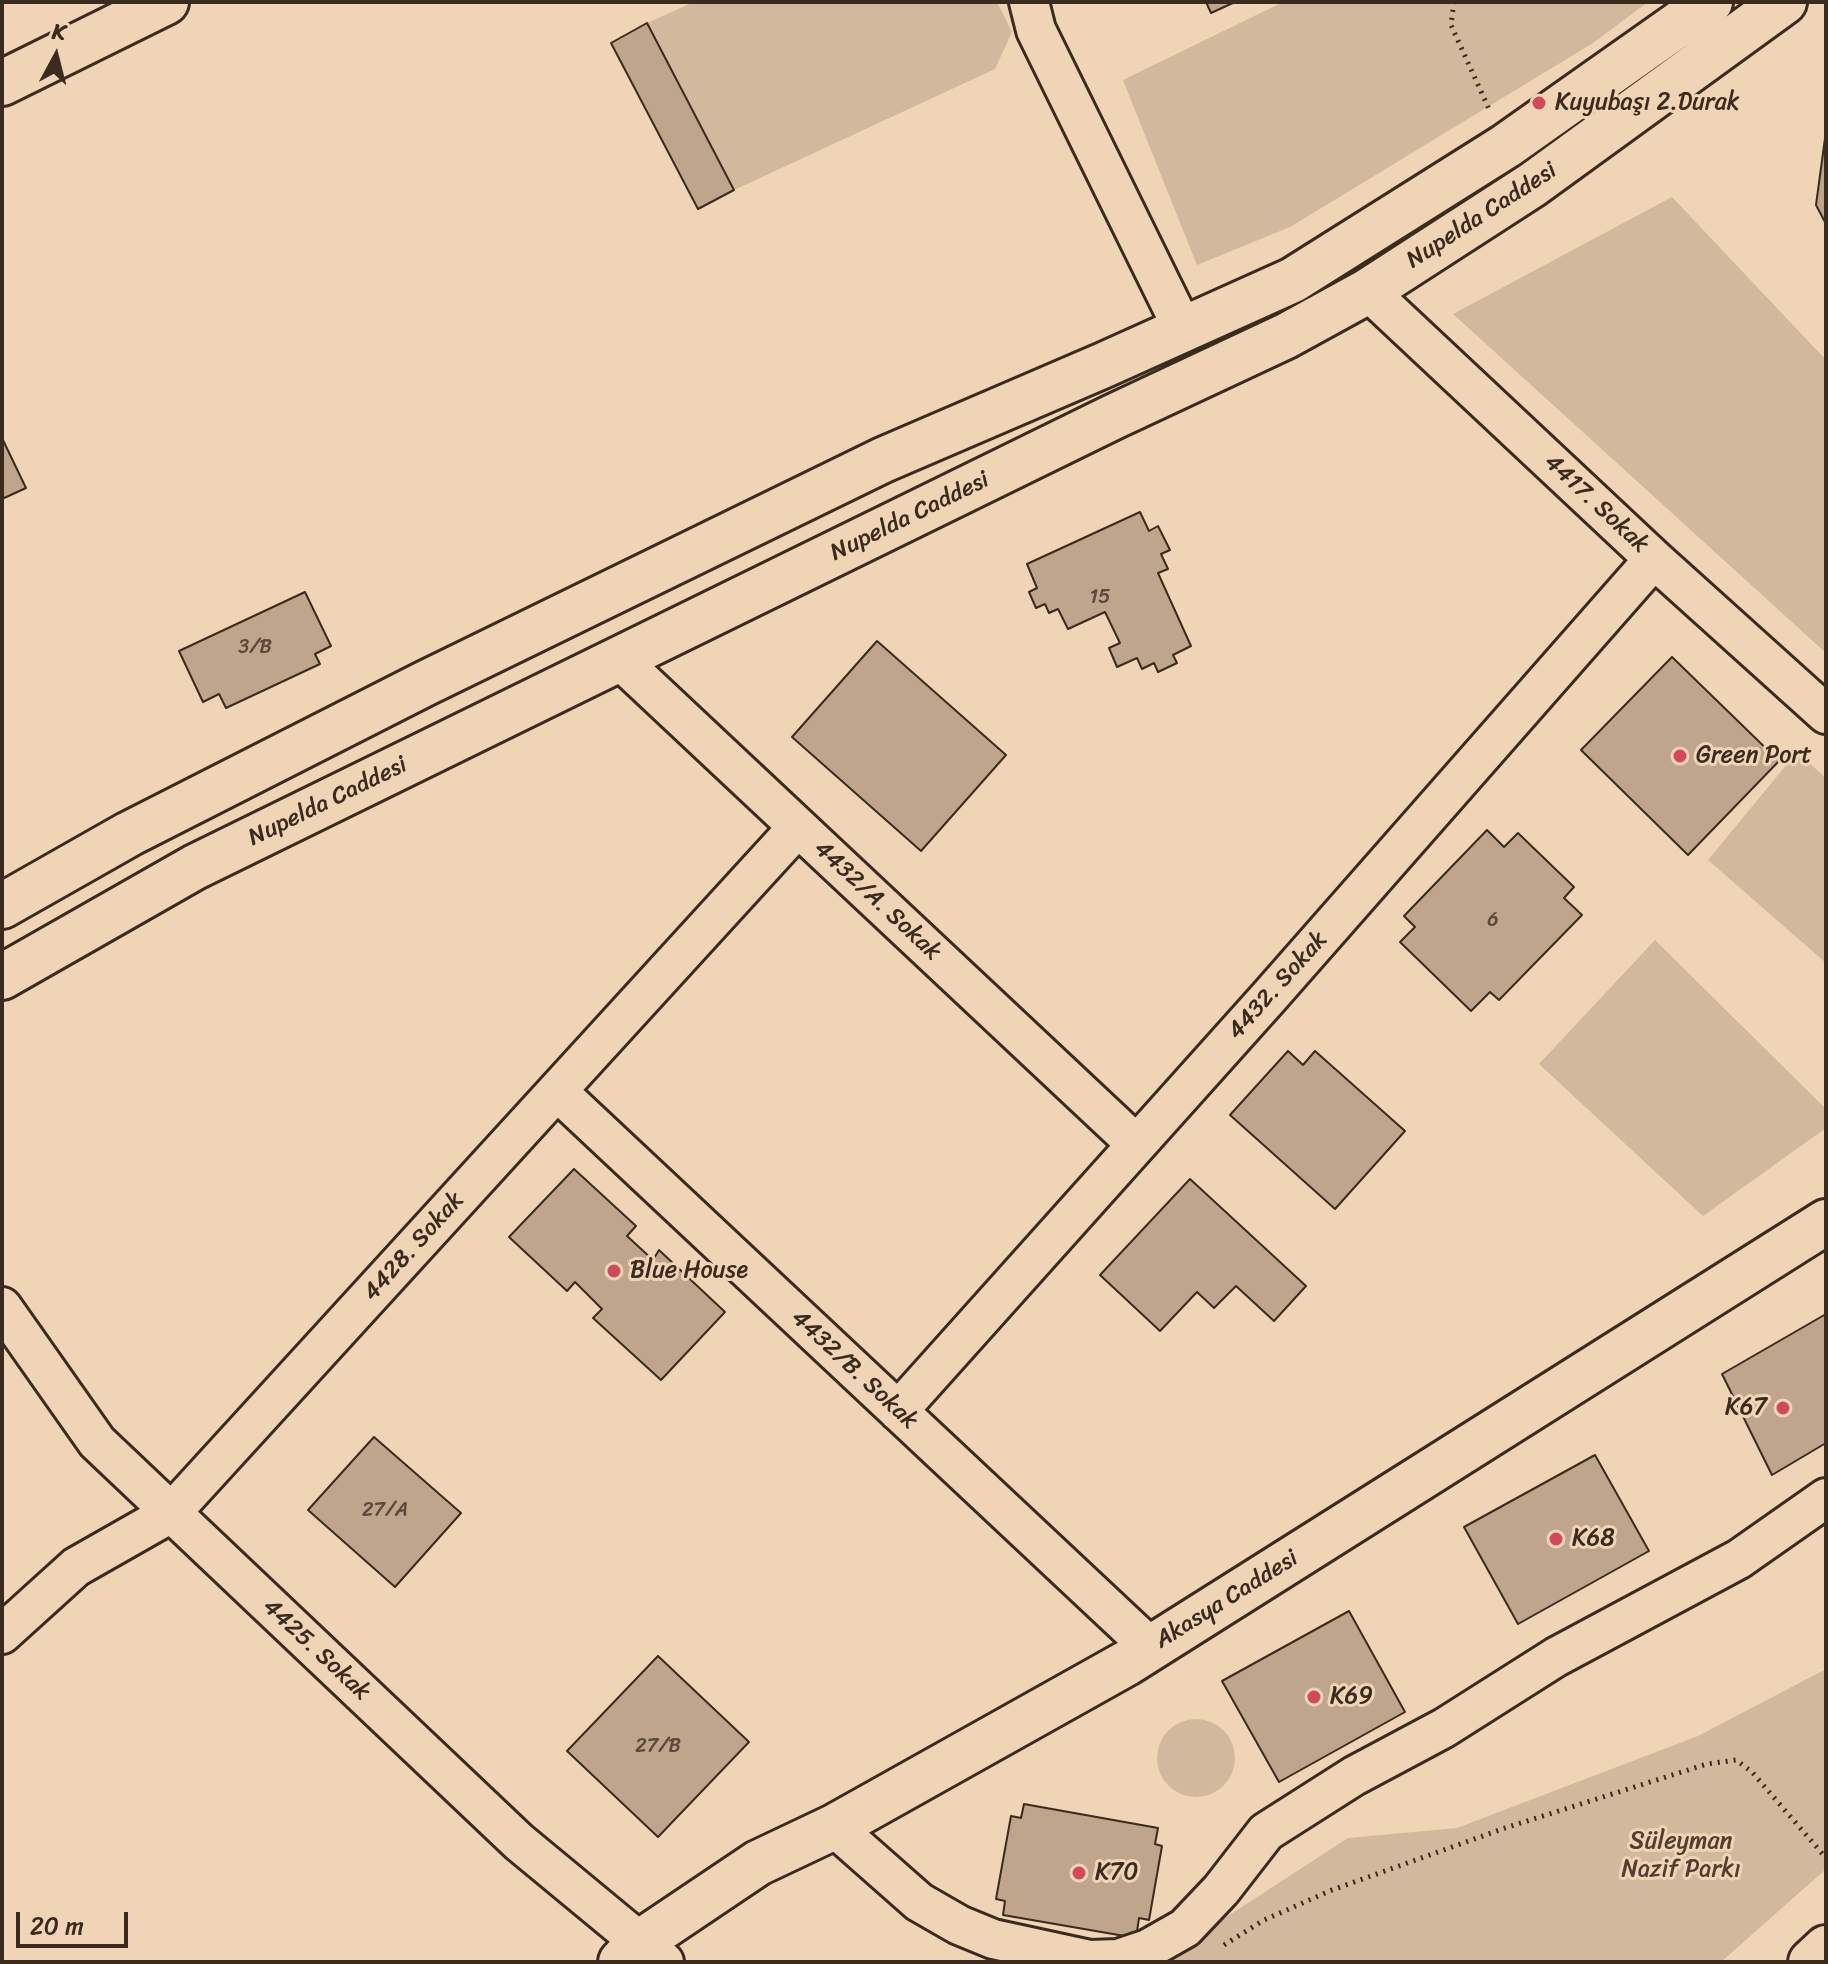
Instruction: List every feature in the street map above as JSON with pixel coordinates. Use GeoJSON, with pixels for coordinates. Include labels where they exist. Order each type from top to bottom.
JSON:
{"type":"FeatureCollection","features":[{"type":"Feature","properties":{"kind":"street"},"geometry":{"type":"LineString","coordinates":[[1029,2],[1036,30],[1183,329]]}},
{"type":"Feature","properties":{"kind":"street","name":"Nupelda Caddesi"},"geometry":{"type":"LineString","coordinates":[[2,906],[129,834],[497,648],[883,460],[1293,280],[1506,146],[1710,2]]}},
{"type":"Feature","properties":{"kind":"street","name":"Nupelda Caddesi"},"geometry":{"type":"LineString","coordinates":[[2,977],[195,867],[1113,417],[1286,336],[1368,291],[1532,185],[1784,2]]}},
{"type":"Feature","properties":{"kind":"street"},"geometry":{"type":"LineString","coordinates":[[2,83],[151,6]]}},
{"type":"Feature","properties":{"kind":"street","name":"4417. Sokak"},"geometry":{"type":"LineString","coordinates":[[1368,291],[1654,559],[1826,714]]}},
{"type":"Feature","properties":{"kind":"street","name":"4432. Sokak"},"geometry":{"type":"LineString","coordinates":[[898,1411],[1269,997],[1654,559]]}},
{"type":"Feature","properties":{"kind":"street","name":"4432/A. Sokak"},"geometry":{"type":"LineString","coordinates":[[619,659],[1136,1144]]}},
{"type":"Feature","properties":{"kind":"street","name":"4428. Sokak"},"geometry":{"type":"LineString","coordinates":[[2,1634],[76,1567],[171,1513],[798,827]]}},
{"type":"Feature","properties":{"kind":"street","name":"4432/B. Sokak"},"geometry":{"type":"LineString","coordinates":[[557,1091],[1151,1648]]}},
{"type":"Feature","properties":{"kind":"street","name":"Akasya Caddesi"},"geometry":{"type":"LineString","coordinates":[[641,1956],[758,1863],[834,1827],[1151,1648],[1826,1222]]}},
{"type":"Feature","properties":{"kind":"street","name":"4425. Sokak"},"geometry":{"type":"LineString","coordinates":[[2,1307],[97,1442],[641,1956]]}},
{"type":"Feature","properties":{"kind":"street"},"geometry":{"type":"LineString","coordinates":[[834,1827],[919,1902],[959,1925],[993,1939],[1090,1960],[1118,1959],[1148,1949],[1185,1928],[1221,1890],[1266,1832],[1354,1776],[1444,1728],[1556,1657],[1739,1559],[1826,1498]]}},
{"type":"Feature","properties":{"kind":"street"},"geometry":{"type":"LineString","coordinates":[[1811,1962],[1826,1948]]}},
{"type":"Feature","properties":{"kind":"path"},"geometry":{"type":"LineString","coordinates":[[1454,2],[1451,25],[1506,146]]}},
{"type":"Feature","properties":{"kind":"path"},"geometry":{"type":"LineString","coordinates":[[1223,1945],[1264,1920],[1345,1885],[1505,1828],[1707,1764],[1736,1760],[1752,1772],[1826,1858]]}},
{"type":"Feature","properties":{"kind":"green space"},"geometry":{"type":"Polygon","coordinates":[[[694,2],[997,2],[1012,32],[995,69],[734,190],[647,23],[694,2]]]}},
{"type":"Feature","properties":{"kind":"green space"},"geometry":{"type":"Polygon","coordinates":[[[1283,2],[1648,2],[1593,43],[1290,227],[1197,265],[1123,80],[1283,2]]]}},
{"type":"Feature","properties":{"kind":"green space"},"geometry":{"type":"Polygon","coordinates":[[[1672,197],[1826,360],[1826,653],[1453,314],[1672,197]]]}},
{"type":"Feature","properties":{"kind":"green space"},"geometry":{"type":"Polygon","coordinates":[[[1797,752],[1826,778],[1826,963],[1708,860],[1797,752]]]}},
{"type":"Feature","properties":{"kind":"green space"},"geometry":{"type":"Polygon","coordinates":[[[1655,940],[1826,1109],[1826,1128],[1703,1216],[1539,1064],[1655,940]]]}},
{"type":"Feature","properties":{"kind":"green space","name":"Süleyman Nazif Parkı"},"geometry":{"type":"Polygon","coordinates":[[[1826,1669],[1826,1869],[1721,1962],[1157,1962],[1348,1838],[1457,1828],[1698,1736],[1826,1669]]]}},
{"type":"Feature","properties":{"kind":"green space"},"geometry":{"type":"Polygon","coordinates":[[[1188,1719],[1204,1719],[1218,1725],[1229,1736],[1235,1758],[1229,1780],[1218,1791],[1204,1797],[1188,1797],[1174,1791],[1163,1780],[1157,1766],[1157,1750],[1163,1736],[1174,1725],[1188,1719]]]}},
{"type":"Feature","properties":{"kind":"building"},"geometry":{"type":"Polygon","coordinates":[[[1206,2],[1235,2],[1211,13],[1206,2]]]}},
{"type":"Feature","properties":{"kind":"building"},"geometry":{"type":"Polygon","coordinates":[[[647,23],[734,190],[698,209],[611,43],[647,23]]]}},
{"type":"Feature","properties":{"kind":"building"},"geometry":{"type":"Polygon","coordinates":[[[1826,131],[1826,224],[1816,205],[1826,131]]]}},
{"type":"Feature","properties":{"kind":"building"},"geometry":{"type":"Polygon","coordinates":[[[2,438],[26,488],[2,499],[2,438]]]}},
{"type":"Feature","properties":{"kind":"building"},"geometry":{"type":"Polygon","coordinates":[[[1140,512],[1149,531],[1158,526],[1170,550],[1161,554],[1168,569],[1158,573],[1191,646],[1173,655],[1177,663],[1158,672],[1154,663],[1142,669],[1137,658],[1117,667],[1109,648],[1120,643],[1105,612],[1068,629],[1058,609],[1049,613],[1045,604],[1036,608],[1029,592],[1037,588],[1027,564],[1140,512]]]}},
{"type":"Feature","properties":{"kind":"building"},"geometry":{"type":"Polygon","coordinates":[[[305,592],[331,646],[315,654],[320,664],[226,708],[219,694],[203,702],[179,651],[305,592]]]}},
{"type":"Feature","properties":{"kind":"building"},"geometry":{"type":"Polygon","coordinates":[[[877,641],[1006,755],[921,851],[792,737],[877,641]]]}},
{"type":"Feature","properties":{"kind":"building","name":"Green Port"},"geometry":{"type":"Polygon","coordinates":[[[1672,657],[1779,761],[1688,855],[1581,750],[1672,657]]]}},
{"type":"Feature","properties":{"kind":"building"},"geometry":{"type":"Polygon","coordinates":[[[1487,830],[1504,847],[1518,833],[1574,887],[1564,898],[1582,915],[1499,1000],[1490,992],[1471,1011],[1400,942],[1415,927],[1404,916],[1487,830]]]}},
{"type":"Feature","properties":{"kind":"building"},"geometry":{"type":"Polygon","coordinates":[[[1288,1051],[1303,1065],[1315,1051],[1405,1131],[1335,1209],[1230,1115],[1288,1051]]]}},
{"type":"Feature","properties":{"kind":"building","name":"Blue House"},"geometry":{"type":"Polygon","coordinates":[[[574,1169],[636,1226],[627,1236],[653,1260],[659,1250],[725,1312],[661,1380],[593,1318],[602,1309],[575,1282],[567,1291],[509,1237],[574,1169]]]}},
{"type":"Feature","properties":{"kind":"building"},"geometry":{"type":"Polygon","coordinates":[[[1190,1179],[1306,1286],[1274,1321],[1236,1286],[1214,1308],[1197,1292],[1160,1331],[1100,1275],[1190,1179]]]}},
{"type":"Feature","properties":{"kind":"building","name":"K67"},"geometry":{"type":"Polygon","coordinates":[[[1826,1314],[1826,1443],[1772,1475],[1722,1374],[1826,1314]]]}},
{"type":"Feature","properties":{"kind":"building"},"geometry":{"type":"Polygon","coordinates":[[[374,1437],[461,1513],[395,1587],[308,1510],[374,1437]]]}},
{"type":"Feature","properties":{"kind":"building","name":"K68"},"geometry":{"type":"Polygon","coordinates":[[[1595,1455],[1649,1551],[1518,1624],[1464,1527],[1595,1455]]]}},
{"type":"Feature","properties":{"kind":"building","name":"K69"},"geometry":{"type":"Polygon","coordinates":[[[1349,1611],[1405,1712],[1279,1782],[1222,1681],[1349,1611]]]}},
{"type":"Feature","properties":{"kind":"building"},"geometry":{"type":"Polygon","coordinates":[[[658,1656],[749,1742],[658,1837],[567,1751],[658,1656]]]}},
{"type":"Feature","properties":{"kind":"building","name":"K70"},"geometry":{"type":"Polygon","coordinates":[[[1024,1804],[1158,1828],[1155,1844],[1162,1846],[1149,1920],[1139,1918],[1136,1938],[1003,1915],[1005,1901],[996,1899],[1011,1816],[1021,1818],[1024,1804]]]}},
{"type":"Feature","properties":{"kind":"place","name":"Kuyubaşı 2.Durak"},"geometry":{"type":"Point","coordinates":[1539,103]}},
{"type":"Feature","properties":{"kind":"place","name":"Green Port"},"geometry":{"type":"Point","coordinates":[1680,756]}},
{"type":"Feature","properties":{"kind":"place","name":"Blue House"},"geometry":{"type":"Point","coordinates":[614,1271]}},
{"type":"Feature","properties":{"kind":"place","name":"K67"},"geometry":{"type":"Point","coordinates":[1783,1408]}},
{"type":"Feature","properties":{"kind":"place","name":"K68"},"geometry":{"type":"Point","coordinates":[1556,1539]}},
{"type":"Feature","properties":{"kind":"place","name":"K69"},"geometry":{"type":"Point","coordinates":[1314,1697]}},
{"type":"Feature","properties":{"kind":"place","name":"K70"},"geometry":{"type":"Point","coordinates":[1079,1873]}}]}
